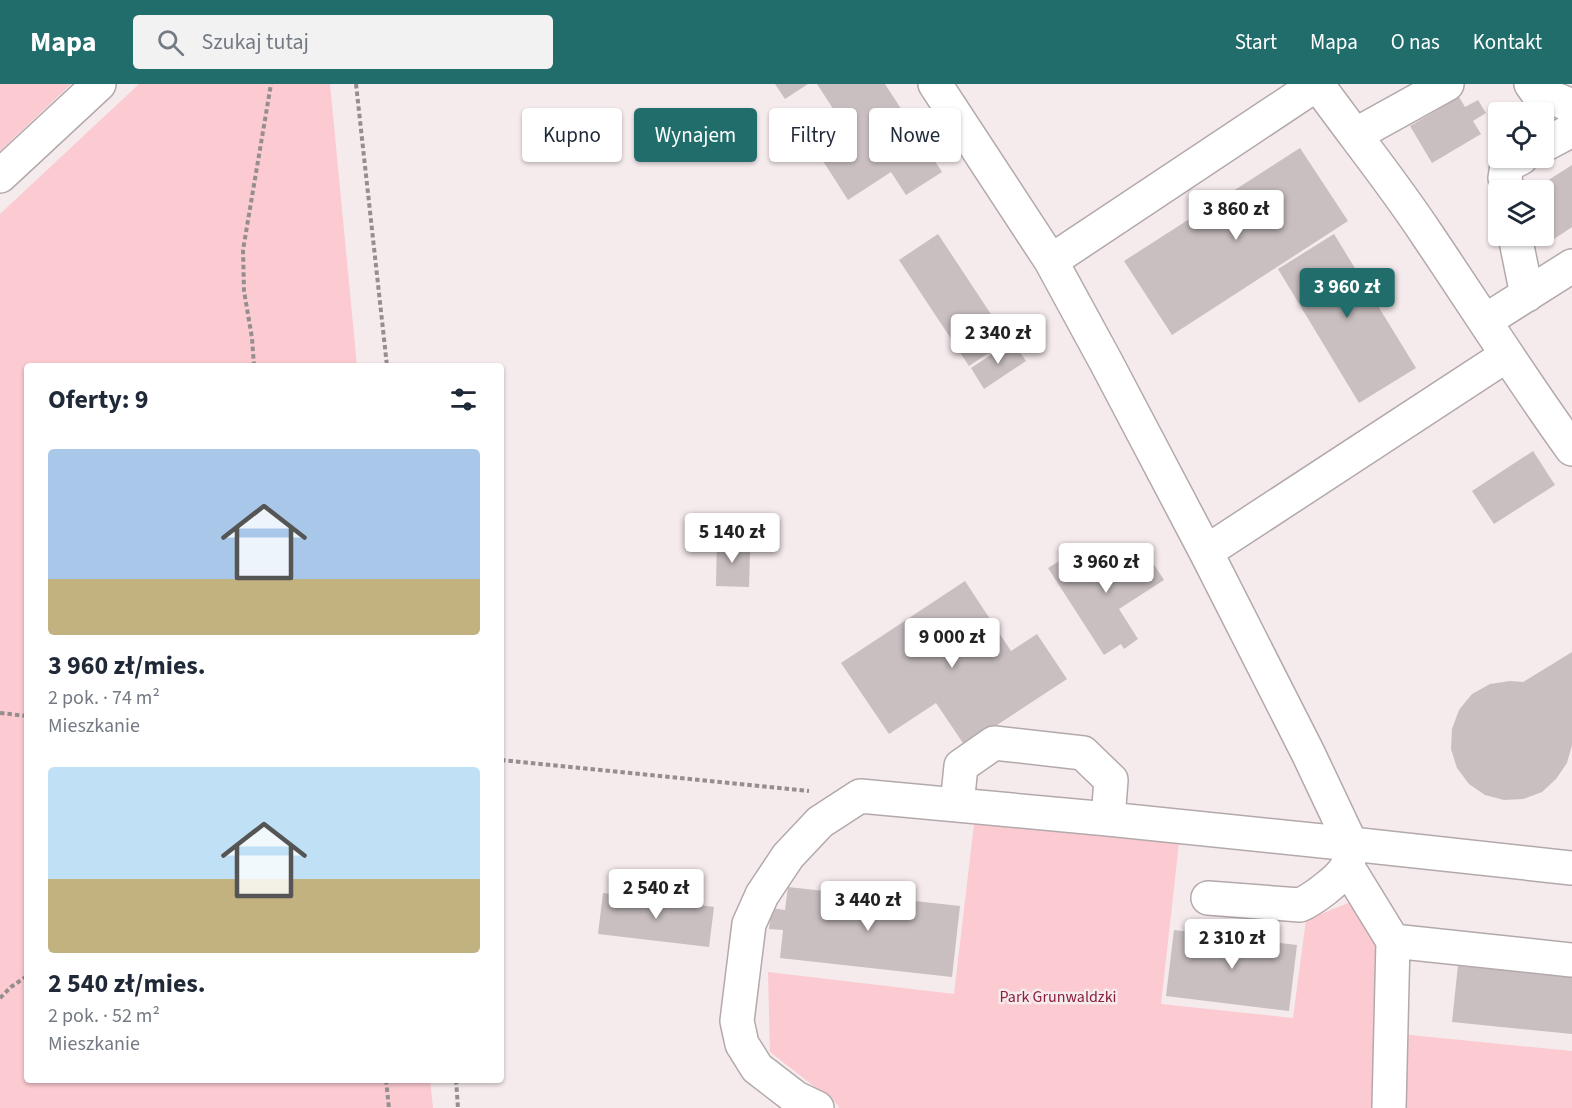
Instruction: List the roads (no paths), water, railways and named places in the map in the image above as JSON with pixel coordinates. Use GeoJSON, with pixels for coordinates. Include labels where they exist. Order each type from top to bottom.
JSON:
{"type":"FeatureCollection","features":[{"type":"Feature","properties":{"kind":"street"},"geometry":{"type":"LineString","coordinates":[[0,176],[99,84]]}},
{"type":"Feature","properties":{"kind":"street"},"geometry":{"type":"LineString","coordinates":[[935,84],[1051,261],[1106,362],[1308,753],[1349,855],[1394,941],[1389,1108]]}},
{"type":"Feature","properties":{"kind":"street"},"geometry":{"type":"LineString","coordinates":[[1051,261],[1317,84],[1426,232],[1572,449]]}},
{"type":"Feature","properties":{"kind":"street"},"geometry":{"type":"LineString","coordinates":[[1355,135],[1447,84]]}},
{"type":"Feature","properties":{"kind":"street"},"geometry":{"type":"LineString","coordinates":[[1531,84],[1536,91],[1572,106]]}},
{"type":"Feature","properties":{"kind":"street"},"geometry":{"type":"LineString","coordinates":[[1554,140],[1572,130]]}},
{"type":"Feature","properties":{"kind":"street"},"geometry":{"type":"LineString","coordinates":[[1517,246],[1527,295]]}},
{"type":"Feature","properties":{"kind":"street"},"geometry":{"type":"LineString","coordinates":[[1485,321],[1572,266]]}},
{"type":"Feature","properties":{"kind":"street"},"geometry":{"type":"LineString","coordinates":[[1206,552],[1507,355]]}},
{"type":"Feature","properties":{"kind":"street"},"geometry":{"type":"LineString","coordinates":[[957,805],[961,766],[994,743],[1083,753],[1111,780],[1108,819]]}},
{"type":"Feature","properties":{"kind":"street"},"geometry":{"type":"LineString","coordinates":[[817,1108],[796,1098],[757,1068],[742,1044],[737,1021],[749,924],[762,895],[788,856],[820,822],[860,796],[1108,819],[1349,855],[1572,868]]}},
{"type":"Feature","properties":{"kind":"street"},"geometry":{"type":"LineString","coordinates":[[1208,898],[1300,905],[1309,902],[1340,876],[1349,855]]}},
{"type":"Feature","properties":{"kind":"street"},"geometry":{"type":"LineString","coordinates":[[1394,941],[1572,960]]}},
{"type":"Feature","properties":{"kind":"park label","name":"Park Grunwaldzki"},"geometry":{"type":"Point","coordinates":[1058,997]}}]}
